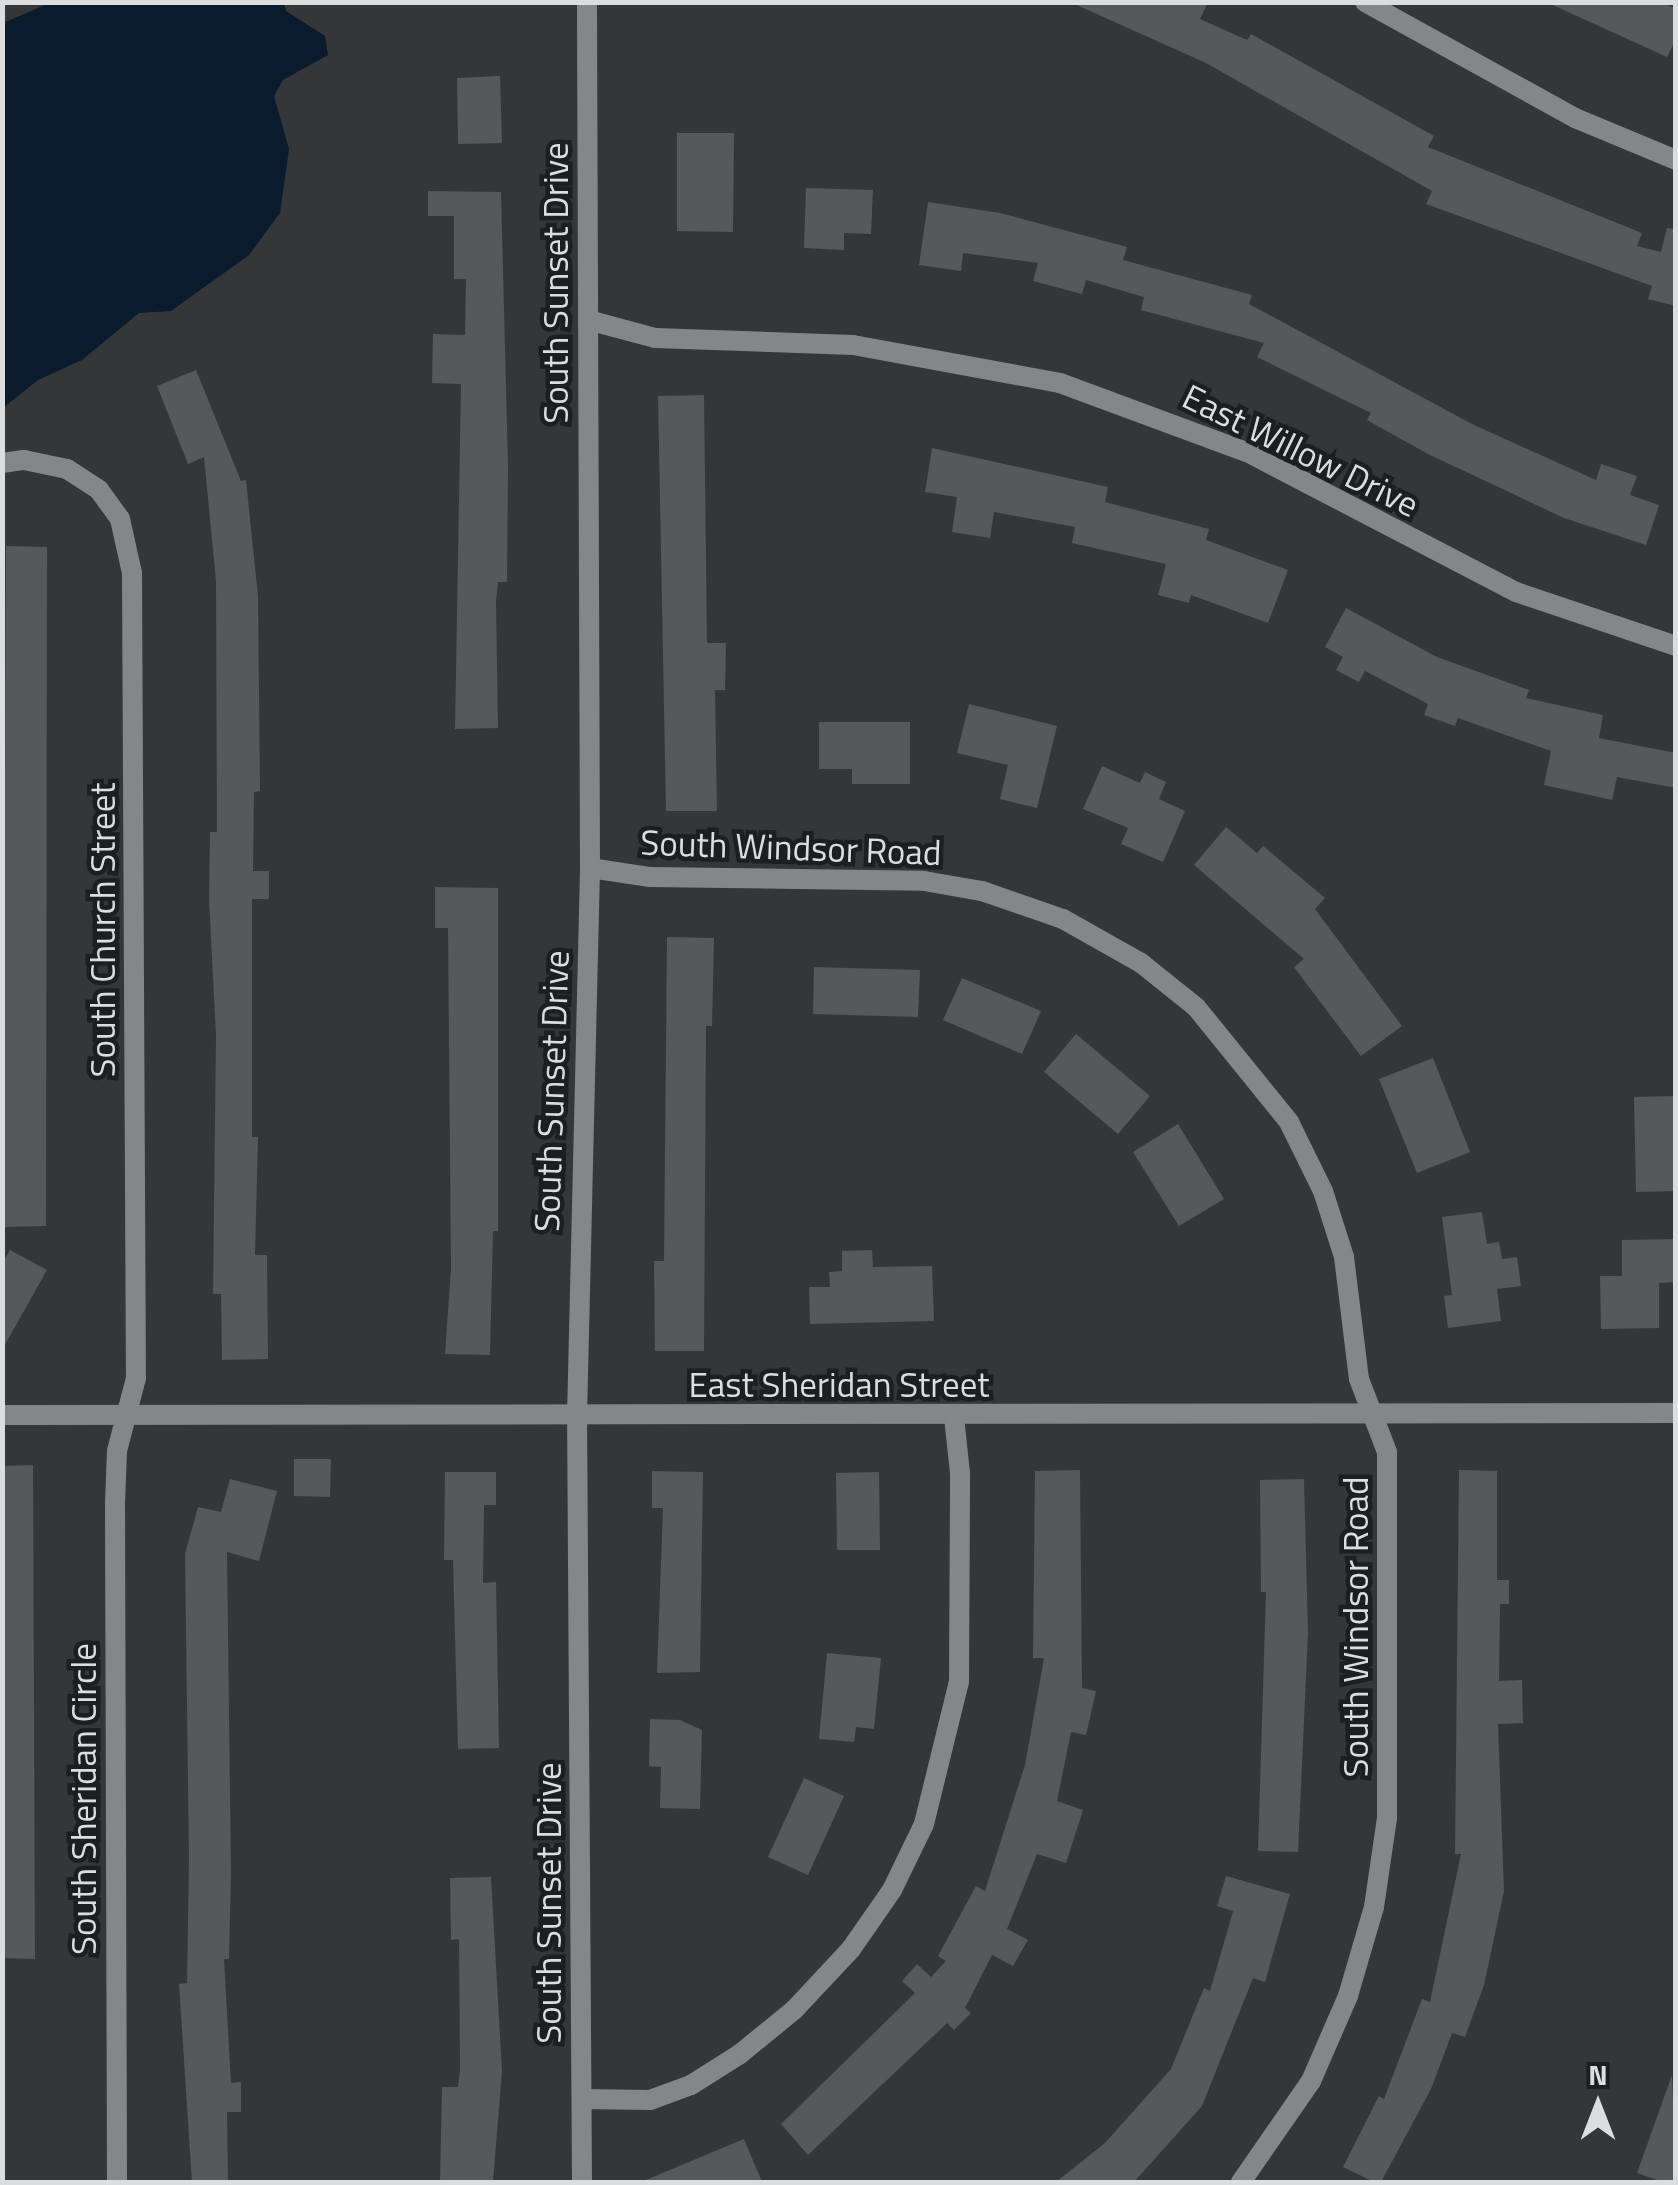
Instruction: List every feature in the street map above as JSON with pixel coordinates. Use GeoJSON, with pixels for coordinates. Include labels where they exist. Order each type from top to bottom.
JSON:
{"type":"FeatureCollection","features":[{"type":"Feature","properties":{"kind":"street","name":"South Sunset Drive"},"geometry":{"type":"LineString","coordinates":[[582,2182],[577,1417],[590,868],[587,2]]}},
{"type":"Feature","properties":{"kind":"street"},"geometry":{"type":"LineString","coordinates":[[1366,2],[1575,118],[1676,160]]}},
{"type":"Feature","properties":{"kind":"street","name":"East Willow Drive"},"geometry":{"type":"LineString","coordinates":[[588,320],[655,338],[853,344],[1060,384],[1247,452],[1516,592],[1676,646]]}},
{"type":"Feature","properties":{"kind":"street","name":"South Church Street"},"geometry":{"type":"LineString","coordinates":[[2,464],[24,460],[66,469],[98,490],[120,518],[132,574],[136,1378],[126,1416]]}},
{"type":"Feature","properties":{"kind":"street","name":"South Windsor Road"},"geometry":{"type":"LineString","coordinates":[[590,868],[650,877],[874,877],[944,884],[1063,919],[1140,963],[1238,1051],[1289,1122],[1323,1191],[1344,1257],[1359,1380],[1388,1452],[1389,1748],[1374,1908],[1348,1996],[1311,2081],[1241,2182]]}},
{"type":"Feature","properties":{"kind":"street","name":"East Sheridan Street"},"geometry":{"type":"LineString","coordinates":[[2,1415],[954,1417],[1676,1413]]}},
{"type":"Feature","properties":{"kind":"street","name":"South Sheridan Circle"},"geometry":{"type":"LineString","coordinates":[[117,2182],[115,1504],[126,1416]]}},
{"type":"Feature","properties":{"kind":"street"},"geometry":{"type":"LineString","coordinates":[[582,2099],[650,2100],[740,2054],[794,2010],[851,1950],[892,1890],[930,1807],[959,1681],[960,1473],[954,1417]]}},
{"type":"Feature","properties":{"kind":"water"},"geometry":{"type":"Polygon","coordinates":[[[52,2],[284,3],[286,11],[325,36],[328,55],[283,80],[274,96],[289,149],[280,213],[249,255],[171,311],[139,313],[82,360],[38,380],[3,408],[3,23],[52,2]]]}},
{"type":"Feature","properties":{"kind":"building"},"geometry":{"type":"Polygon","coordinates":[[[1070,2],[1208,2],[1200,19],[1247,40],[1251,34],[1434,136],[1428,147],[1642,233],[1637,246],[1661,252],[1667,228],[1676,229],[1676,306],[1648,299],[1652,286],[1426,204],[1432,191],[1206,63],[1070,2]]]}},
{"type":"Feature","properties":{"kind":"building"},"geometry":{"type":"Polygon","coordinates":[[[1546,2],[1661,2],[1676,9],[1676,39],[1667,57],[1546,2]]]}},
{"type":"Feature","properties":{"kind":"building"},"geometry":{"type":"Polygon","coordinates":[[[500,76],[502,143],[458,144],[457,78],[500,76]]]}},
{"type":"Feature","properties":{"kind":"building"},"geometry":{"type":"Polygon","coordinates":[[[677,133],[734,133],[733,232],[677,231],[677,133]]]}},
{"type":"Feature","properties":{"kind":"building"},"geometry":{"type":"Polygon","coordinates":[[[806,188],[873,190],[871,234],[844,233],[844,250],[804,248],[806,188]]]}},
{"type":"Feature","properties":{"kind":"building"},"geometry":{"type":"Polygon","coordinates":[[[428,191],[501,192],[508,466],[507,582],[498,582],[496,601],[498,728],[455,729],[461,384],[432,383],[433,334],[465,335],[466,279],[454,279],[454,216],[428,216],[428,191]]]}},
{"type":"Feature","properties":{"kind":"building"},"geometry":{"type":"Polygon","coordinates":[[[928,202],[1000,213],[1127,247],[1123,260],[1252,295],[1249,304],[1472,424],[1596,480],[1601,464],[1637,476],[1630,495],[1659,505],[1646,545],[1564,518],[1428,454],[1367,420],[1371,413],[1257,357],[1264,343],[1141,310],[1144,297],[1086,280],[1082,294],[1033,281],[1038,263],[963,253],[961,271],[919,265],[928,202]]]}},
{"type":"Feature","properties":{"kind":"building"},"geometry":{"type":"Polygon","coordinates":[[[196,370],[241,481],[246,480],[258,596],[260,791],[254,792],[253,871],[269,871],[269,899],[252,899],[252,1137],[258,1137],[255,1255],[267,1255],[268,1359],[222,1360],[221,1294],[213,1294],[216,1036],[209,899],[210,832],[217,832],[216,581],[204,457],[188,464],[157,386],[196,370]]]}},
{"type":"Feature","properties":{"kind":"building"},"geometry":{"type":"Polygon","coordinates":[[[704,395],[707,643],[726,643],[725,690],[715,690],[717,811],[666,811],[658,396],[704,395]]]}},
{"type":"Feature","properties":{"kind":"building"},"geometry":{"type":"Polygon","coordinates":[[[932,448],[1108,487],[1105,502],[1209,529],[1206,540],[1288,570],[1268,623],[1191,595],[1189,603],[1158,595],[1166,564],[1072,543],[1075,527],[994,512],[990,538],[952,532],[957,497],[925,492],[932,448]]]}},
{"type":"Feature","properties":{"kind":"building"},"geometry":{"type":"Polygon","coordinates":[[[6,546],[47,547],[46,1226],[3,1227],[6,546]]]}},
{"type":"Feature","properties":{"kind":"building"},"geometry":{"type":"Polygon","coordinates":[[[1346,608],[1437,657],[1529,690],[1526,698],[1603,715],[1599,738],[1676,753],[1676,788],[1617,777],[1612,800],[1544,785],[1551,751],[1458,718],[1455,726],[1424,715],[1428,704],[1365,671],[1359,682],[1336,670],[1343,657],[1325,647],[1346,608]]]}},
{"type":"Feature","properties":{"kind":"building"},"geometry":{"type":"Polygon","coordinates":[[[969,704],[1057,726],[1037,808],[1000,799],[1008,765],[957,753],[969,704]]]}},
{"type":"Feature","properties":{"kind":"building"},"geometry":{"type":"Polygon","coordinates":[[[819,722],[910,722],[910,784],[852,784],[852,769],[819,769],[819,722]]]}},
{"type":"Feature","properties":{"kind":"building"},"geometry":{"type":"Polygon","coordinates":[[[1102,766],[1140,783],[1145,772],[1166,782],[1159,799],[1185,811],[1163,862],[1121,844],[1128,828],[1083,809],[1102,766]]]}},
{"type":"Feature","properties":{"kind":"building"},"geometry":{"type":"Polygon","coordinates":[[[1226,827],[1257,853],[1263,846],[1325,898],[1315,909],[1402,1026],[1361,1056],[1294,967],[1304,959],[1194,865],[1226,827]]]}},
{"type":"Feature","properties":{"kind":"building"},"geometry":{"type":"Polygon","coordinates":[[[435,887],[498,888],[498,1231],[493,1231],[490,1355],[445,1354],[451,1268],[448,928],[435,928],[435,887]]]}},
{"type":"Feature","properties":{"kind":"building"},"geometry":{"type":"Polygon","coordinates":[[[667,937],[714,938],[712,1026],[706,1026],[704,1351],[655,1351],[654,1261],[664,1261],[667,937]]]}},
{"type":"Feature","properties":{"kind":"building"},"geometry":{"type":"Polygon","coordinates":[[[814,967],[920,970],[918,1017],[813,1014],[814,967]]]}},
{"type":"Feature","properties":{"kind":"building"},"geometry":{"type":"Polygon","coordinates":[[[962,978],[1041,1011],[1022,1054],[943,1020],[962,978]]]}},
{"type":"Feature","properties":{"kind":"building"},"geometry":{"type":"Polygon","coordinates":[[[1076,1034],[1150,1096],[1118,1134],[1044,1072],[1076,1034]]]}},
{"type":"Feature","properties":{"kind":"building"},"geometry":{"type":"Polygon","coordinates":[[[1433,1058],[1470,1152],[1417,1173],[1379,1079],[1433,1058]]]}},
{"type":"Feature","properties":{"kind":"building"},"geometry":{"type":"Polygon","coordinates":[[[1676,1096],[1676,1191],[1636,1192],[1634,1097],[1676,1096]]]}},
{"type":"Feature","properties":{"kind":"building"},"geometry":{"type":"Polygon","coordinates":[[[1178,1124],[1224,1199],[1179,1226],[1133,1152],[1178,1124]]]}},
{"type":"Feature","properties":{"kind":"building"},"geometry":{"type":"Polygon","coordinates":[[[1482,1212],[1487,1244],[1499,1242],[1502,1259],[1517,1257],[1521,1286],[1497,1289],[1501,1321],[1448,1328],[1444,1296],[1452,1295],[1442,1217],[1482,1212]]]}},
{"type":"Feature","properties":{"kind":"building"},"geometry":{"type":"Polygon","coordinates":[[[1676,1239],[1676,1282],[1659,1283],[1659,1328],[1601,1329],[1600,1276],[1622,1276],[1622,1240],[1676,1239]]]}},
{"type":"Feature","properties":{"kind":"building"},"geometry":{"type":"Polygon","coordinates":[[[10,1250],[47,1270],[2,1350],[2,1263],[10,1250]]]}},
{"type":"Feature","properties":{"kind":"building"},"geometry":{"type":"Polygon","coordinates":[[[872,1250],[873,1267],[932,1266],[934,1321],[810,1324],[809,1287],[830,1287],[829,1272],[842,1271],[842,1251],[872,1250]]]}},
{"type":"Feature","properties":{"kind":"building"},"geometry":{"type":"Polygon","coordinates":[[[294,1459],[331,1459],[330,1497],[294,1496],[294,1459]]]}},
{"type":"Feature","properties":{"kind":"building"},"geometry":{"type":"Polygon","coordinates":[[[33,1465],[35,1959],[2,1958],[2,1466],[33,1465]]]}},
{"type":"Feature","properties":{"kind":"building"},"geometry":{"type":"Polygon","coordinates":[[[1080,1470],[1082,1688],[1096,1691],[1086,1735],[1071,1732],[1057,1801],[1083,1810],[1066,1863],[1037,1854],[1007,1929],[1028,1940],[1013,1966],[992,1955],[965,2008],[971,2013],[954,2030],[947,2023],[808,2155],[781,2124],[915,1993],[902,1981],[917,1964],[931,1977],[946,1961],[938,1956],[976,1886],[985,1891],[1025,1765],[1044,1658],[1033,1658],[1035,1471],[1080,1470]]]}},
{"type":"Feature","properties":{"kind":"building"},"geometry":{"type":"Polygon","coordinates":[[[1459,1470],[1497,1471],[1497,1580],[1509,1580],[1509,1604],[1500,1604],[1499,1681],[1522,1680],[1523,1723],[1498,1724],[1504,1891],[1484,1985],[1465,2037],[1452,2033],[1431,2089],[1381,2182],[1374,2182],[1343,2167],[1379,2096],[1384,2099],[1422,1999],[1430,2002],[1461,1854],[1455,1854],[1459,1470]]]}},
{"type":"Feature","properties":{"kind":"building"},"geometry":{"type":"Polygon","coordinates":[[[652,1471],[703,1472],[700,1672],[657,1673],[663,1508],[652,1508],[652,1471]]]}},
{"type":"Feature","properties":{"kind":"building"},"geometry":{"type":"Polygon","coordinates":[[[445,1472],[496,1472],[496,1505],[484,1505],[483,1583],[496,1582],[499,1748],[458,1749],[453,1560],[444,1560],[445,1472]]]}},
{"type":"Feature","properties":{"kind":"building"},"geometry":{"type":"Polygon","coordinates":[[[879,1472],[880,1550],[837,1550],[836,1473],[879,1472]]]}},
{"type":"Feature","properties":{"kind":"building"},"geometry":{"type":"Polygon","coordinates":[[[230,1479],[277,1491],[259,1561],[227,1552],[231,1873],[229,1959],[224,1959],[231,2083],[241,2082],[241,2112],[227,2112],[228,2182],[192,2182],[179,1984],[187,1983],[189,1859],[185,1554],[198,1507],[221,1512],[230,1479]]]}},
{"type":"Feature","properties":{"kind":"building"},"geometry":{"type":"Polygon","coordinates":[[[1304,1479],[1308,1633],[1298,1852],[1258,1851],[1266,1592],[1261,1592],[1260,1480],[1304,1479]]]}},
{"type":"Feature","properties":{"kind":"building"},"geometry":{"type":"Polygon","coordinates":[[[827,1653],[881,1658],[874,1729],[856,1727],[854,1742],[819,1739],[827,1653]]]}},
{"type":"Feature","properties":{"kind":"building"},"geometry":{"type":"Polygon","coordinates":[[[650,1719],[680,1720],[702,1730],[700,1809],[660,1808],[661,1767],[649,1766],[650,1719]]]}},
{"type":"Feature","properties":{"kind":"building"},"geometry":{"type":"Polygon","coordinates":[[[804,1778],[844,1796],[808,1875],[768,1857],[804,1778]]]}},
{"type":"Feature","properties":{"kind":"building"},"geometry":{"type":"Polygon","coordinates":[[[1226,1876],[1290,1894],[1265,1982],[1253,1978],[1202,2106],[1134,2182],[1056,2182],[1105,2143],[1171,2069],[1204,1988],[1210,1991],[1233,1911],[1217,1906],[1226,1876]]]}},
{"type":"Feature","properties":{"kind":"building"},"geometry":{"type":"Polygon","coordinates":[[[491,1877],[502,2071],[493,2182],[440,2182],[442,2087],[458,2087],[460,2070],[459,1939],[451,1940],[450,1878],[491,1877]]]}},
{"type":"Feature","properties":{"kind":"building"},"geometry":{"type":"Polygon","coordinates":[[[1672,2075],[1676,2182],[1663,2182],[1637,2173],[1672,2075]]]}},
{"type":"Feature","properties":{"kind":"building"},"geometry":{"type":"Polygon","coordinates":[[[744,2139],[762,2182],[641,2182],[744,2139]]]}}]}
